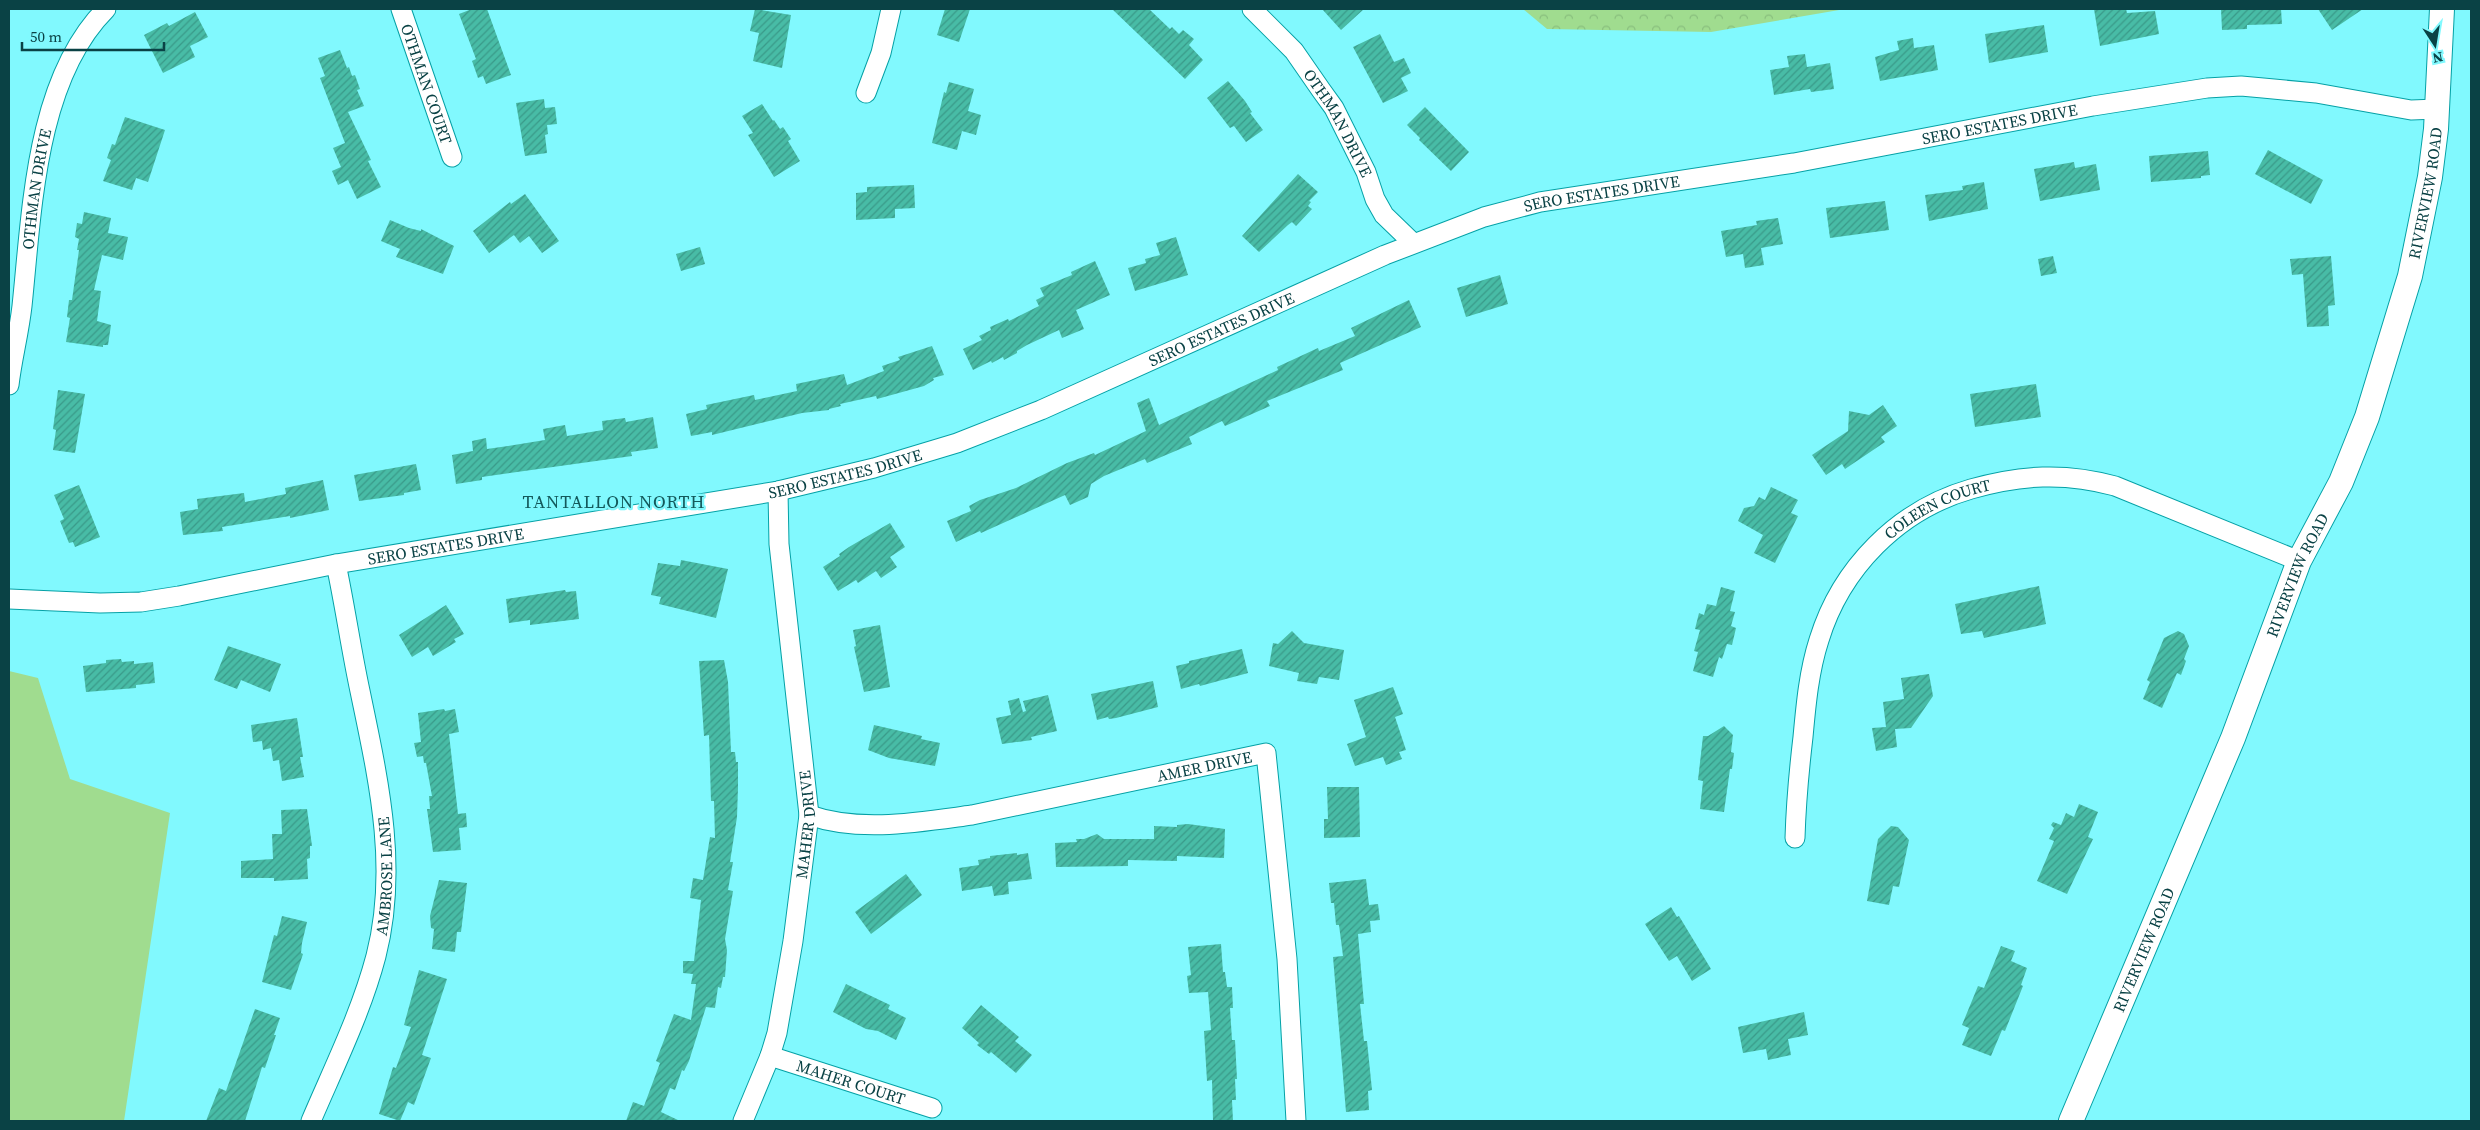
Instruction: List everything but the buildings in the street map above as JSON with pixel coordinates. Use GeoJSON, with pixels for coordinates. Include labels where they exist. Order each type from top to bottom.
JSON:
{"type":"FeatureCollection","features":[{"type":"Feature","properties":{"kind":"street","name":"OTHMAN DRIVE"},"geometry":{"type":"LineString","coordinates":[[9,385],[21,313],[36,185],[54,98],[68,60],[86,31],[106,9]]}},
{"type":"Feature","properties":{"kind":"street","name":"OTHMAN COURT"},"geometry":{"type":"LineString","coordinates":[[401,9],[452,157]]}},
{"type":"Feature","properties":{"kind":"street"},"geometry":{"type":"LineString","coordinates":[[866,93],[881,53],[891,9]]}},
{"type":"Feature","properties":{"kind":"street","name":"OTHMAN DRIVE"},"geometry":{"type":"LineString","coordinates":[[1252,9],[1294,51],[1334,108],[1366,172],[1375,199],[1384,215],[1413,243]]}},
{"type":"Feature","properties":{"kind":"street","name":"RIVERVIEW ROAD"},"geometry":{"type":"LineString","coordinates":[[2071,1121],[2233,738],[2299,561],[2340,482],[2367,417],[2390,348],[2410,276],[2429,186],[2437,109],[2442,9]]}},
{"type":"Feature","properties":{"kind":"street","name":"SERO ESTATES DRIVE"},"geometry":{"type":"LineString","coordinates":[[9,599],[100,603],[141,602],[336,564],[778,491],[890,463],[982,433],[1083,391],[1413,243],[1484,217],[1540,202],[1794,163],[2093,106],[2207,88],[2240,86],[2263,88],[2316,93],[2411,110],[2437,109]]}},
{"type":"Feature","properties":{"kind":"street","name":"COLEEN COURT"},"geometry":{"type":"LineString","coordinates":[[1795,838],[1796,802],[1810,676],[1818,640],[1829,612],[1842,586],[1881,540],[1906,520],[1940,500],[1991,483],[2014,479],[2039,476],[2088,478],[2115,486],[2195,517],[2299,561]]}},
{"type":"Feature","properties":{"kind":"street","name":"MAHER DRIVE"},"geometry":{"type":"LineString","coordinates":[[743,1121],[770,1056],[777,1033],[793,941],[809,815],[779,544],[778,491]]}},
{"type":"Feature","properties":{"kind":"street","name":"AMBROSE LANE"},"geometry":{"type":"LineString","coordinates":[[311,1121],[366,991],[376,954],[385,901],[386,847],[380,785],[336,564]]}},
{"type":"Feature","properties":{"kind":"street","name":"AMER DRIVE"},"geometry":{"type":"LineString","coordinates":[[809,815],[820,819],[868,824],[897,824],[963,816],[1266,753],[1287,959],[1296,1121]]}},
{"type":"Feature","properties":{"kind":"street","name":"MAHER COURT"},"geometry":{"type":"LineString","coordinates":[[770,1056],[932,1108]]}},
{"type":"Feature","properties":{"kind":"green space"},"geometry":{"type":"Polygon","coordinates":[[[1523,9],[1845,9],[1711,32],[1547,29],[1523,9]]]}},
{"type":"Feature","properties":{"kind":"green space"},"geometry":{"type":"Polygon","coordinates":[[[9,671],[38,678],[70,779],[170,813],[124,1121],[9,1121],[9,671]]]}},
{"type":"Feature","properties":{"kind":"district","name":"TANTALLON NORTH"},"geometry":{"type":"Point","coordinates":[614,501]}}]}
